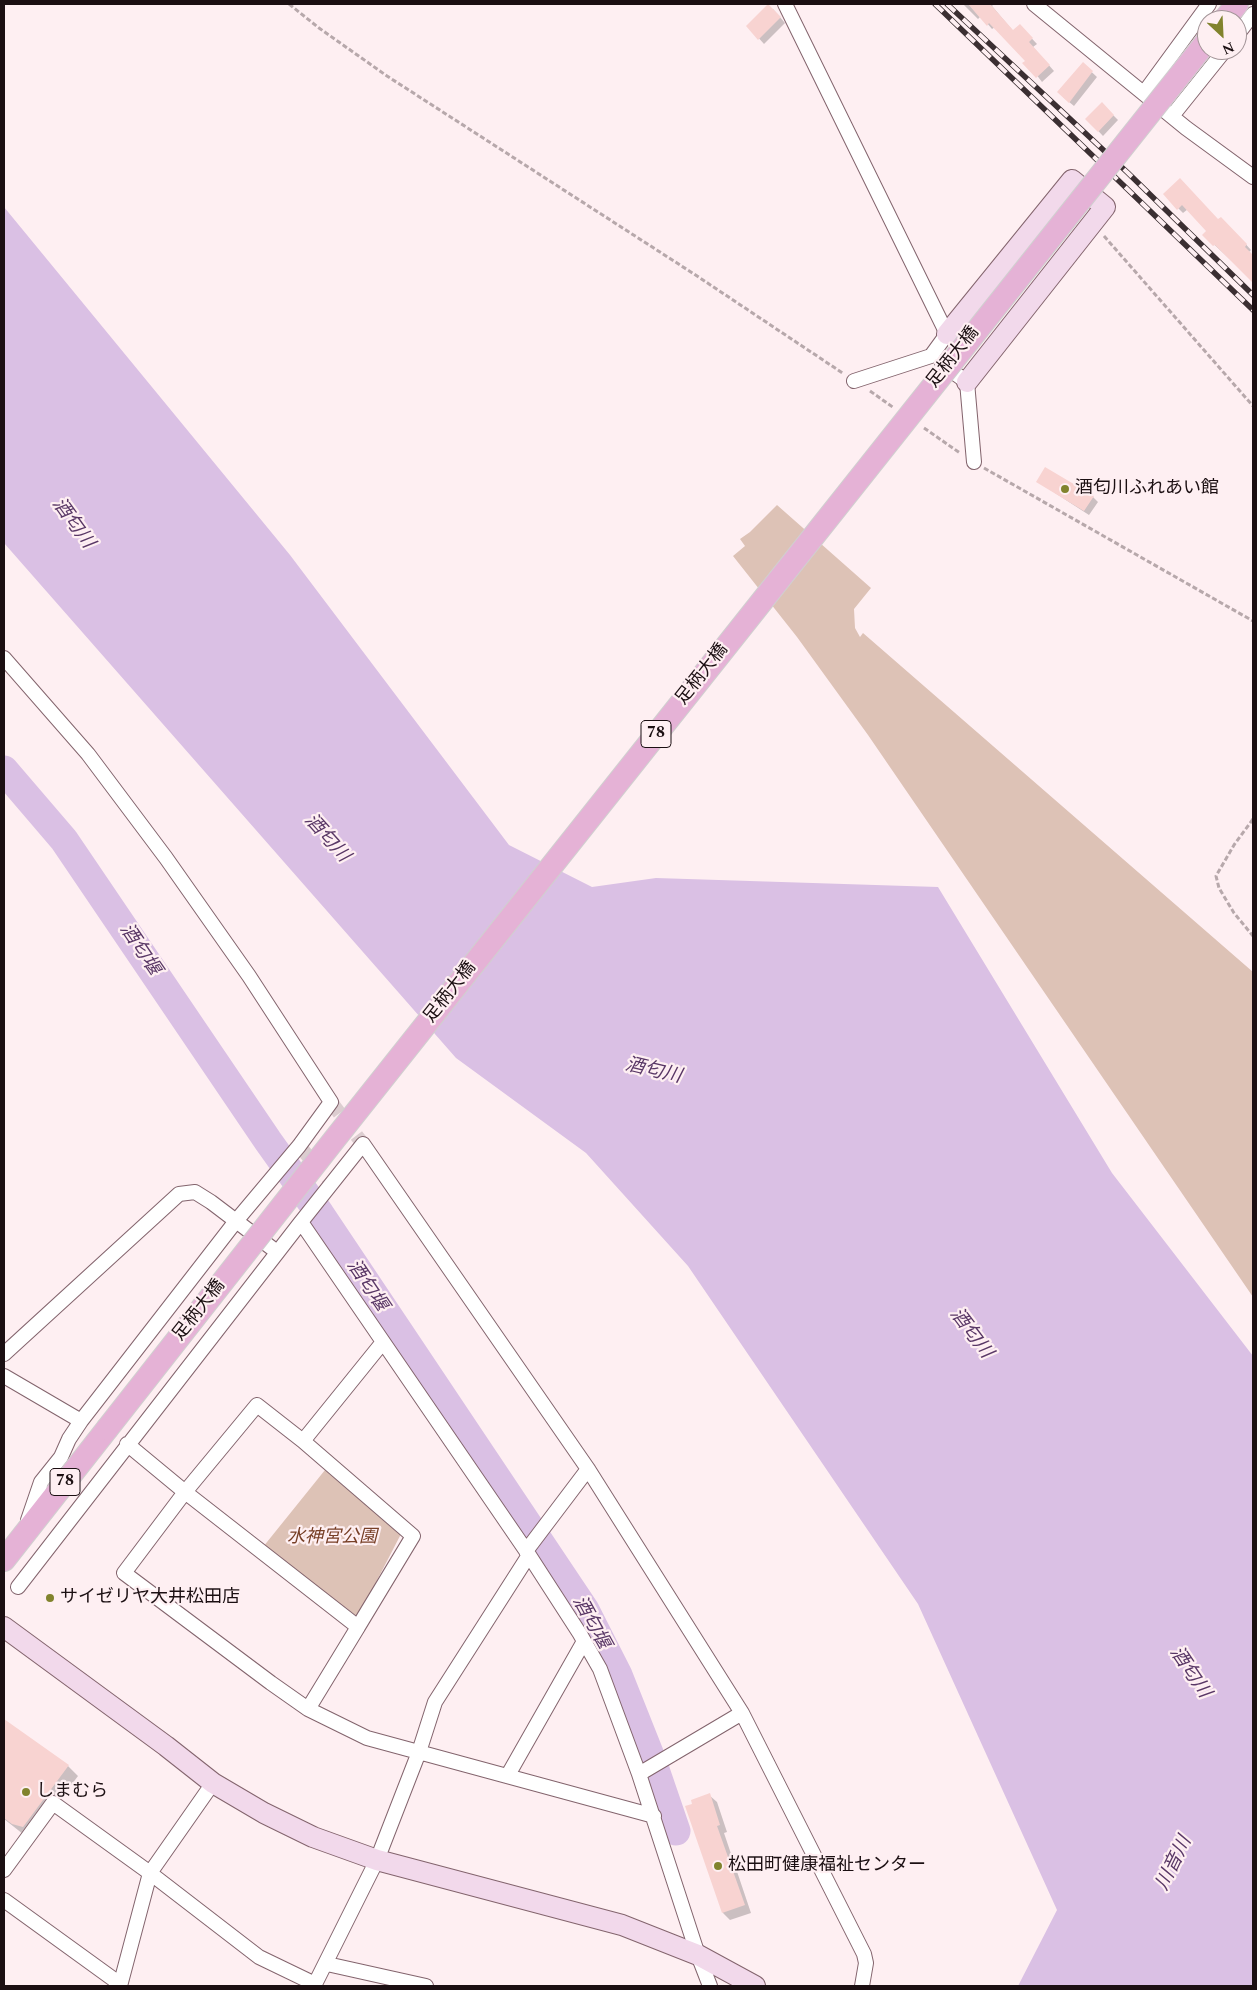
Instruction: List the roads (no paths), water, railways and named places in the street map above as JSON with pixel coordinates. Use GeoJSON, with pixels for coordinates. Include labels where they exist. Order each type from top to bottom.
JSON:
{"type":"FeatureCollection","features":[{"type":"Feature","properties":{"kind":"main road","name":"足柄大橋"},"geometry":{"type":"LineString","coordinates":[[23,1535],[1197,53]]}},
{"type":"Feature","properties":{"kind":"main road","name":"78"},"geometry":{"type":"LineString","coordinates":[[4,1560],[23,1535]]}},
{"type":"Feature","properties":{"kind":"street"},"geometry":{"type":"LineString","coordinates":[[785,4],[947,334]]}},
{"type":"Feature","properties":{"kind":"street"},"geometry":{"type":"LineString","coordinates":[[1034,4],[1172,116],[1253,177]]}},
{"type":"Feature","properties":{"kind":"street"},"geometry":{"type":"LineString","coordinates":[[1144,93],[1209,4]]}},
{"type":"Feature","properties":{"kind":"street"},"geometry":{"type":"LineString","coordinates":[[1172,116],[1217,60]]}},
{"type":"Feature","properties":{"kind":"street"},"geometry":{"type":"LineString","coordinates":[[854,381],[931,356],[1072,180],[1105,207],[967,382],[974,462]]}},
{"type":"Feature","properties":{"kind":"street"},"geometry":{"type":"LineString","coordinates":[[931,356],[967,382]]}},
{"type":"Feature","properties":{"kind":"street"},"geometry":{"type":"LineString","coordinates":[[4,658],[88,754],[166,858],[249,976],[331,1102],[81,1421],[61,1456],[41,1482],[23,1535]]}},
{"type":"Feature","properties":{"kind":"street"},"geometry":{"type":"LineString","coordinates":[[18,1586],[276,1252],[363,1144],[588,1468],[742,1713],[864,1954],[866,1963],[862,1986]]}},
{"type":"Feature","properties":{"kind":"street"},"geometry":{"type":"LineString","coordinates":[[4,1354],[179,1194],[195,1192],[276,1252]]}},
{"type":"Feature","properties":{"kind":"street"},"geometry":{"type":"LineString","coordinates":[[305,1218],[383,1342],[532,1545],[584,1643],[600,1669],[620,1719],[648,1769],[654,1816],[698,1955],[710,1986]]}},
{"type":"Feature","properties":{"kind":"street"},"geometry":{"type":"LineString","coordinates":[[303,1441],[383,1342]]}},
{"type":"Feature","properties":{"kind":"street"},"geometry":{"type":"LineString","coordinates":[[4,1376],[81,1421]]}},
{"type":"Feature","properties":{"kind":"street"},"geometry":{"type":"LineString","coordinates":[[308,1709],[413,1536],[303,1441],[257,1405],[184,1492],[124,1573],[308,1709],[368,1738],[654,1816]]}},
{"type":"Feature","properties":{"kind":"street"},"geometry":{"type":"LineString","coordinates":[[127,1444],[184,1492],[358,1627]]}},
{"type":"Feature","properties":{"kind":"street"},"geometry":{"type":"LineString","coordinates":[[4,1870],[53,1803],[150,1873],[258,1957],[314,1985],[377,1860],[419,1752],[435,1702],[532,1545],[588,1468]]}},
{"type":"Feature","properties":{"kind":"street"},"geometry":{"type":"LineString","coordinates":[[4,1627],[214,1783],[264,1812],[313,1837],[377,1860],[622,1925],[698,1955],[755,1986]]}},
{"type":"Feature","properties":{"kind":"street"},"geometry":{"type":"LineString","coordinates":[[508,1775],[584,1643]]}},
{"type":"Feature","properties":{"kind":"street"},"geometry":{"type":"LineString","coordinates":[[648,1769],[742,1713]]}},
{"type":"Feature","properties":{"kind":"street"},"geometry":{"type":"LineString","coordinates":[[4,1900],[120,1985],[150,1873],[214,1783]]}},
{"type":"Feature","properties":{"kind":"street"},"geometry":{"type":"LineString","coordinates":[[326,1964],[426,1986]]}},
{"type":"Feature","properties":{"kind":"water"},"geometry":{"type":"Polygon","coordinates":[[[4,207],[290,555],[509,845],[592,887],[656,878],[938,887],[1112,1173],[1253,1356],[1253,1986],[1018,1986],[1057,1910],[918,1604],[688,1266],[586,1153],[456,1058],[4,543],[4,207]]]}},
{"type":"Feature","properties":{"kind":"waterway","name":"酒匂堰"},"geometry":{"type":"LineString","coordinates":[[4,770],[64,840],[268,1141],[320,1214],[585,1610],[618,1675],[651,1758],[676,1831]]}},
{"type":"Feature","properties":{"kind":"tunnel"},"geometry":{"type":"LineString","coordinates":[[331,1102],[363,1144]]}},
{"type":"Feature","properties":{"kind":"tunnel"},"geometry":{"type":"LineString","coordinates":[[299,1146],[332,1183]]}},
{"type":"Feature","properties":{"kind":"railway"},"geometry":{"type":"LineString","coordinates":[[935,4],[1253,310]]}},
{"type":"Feature","properties":{"kind":"railway"},"geometry":{"type":"LineString","coordinates":[[947,4],[1128,173],[1253,295]]}},
{"type":"Feature","properties":{"kind":"place","name":"酒匂川ふれあい館"},"geometry":{"type":"Point","coordinates":[1065,489]}},
{"type":"Feature","properties":{"kind":"place","name":"サイゼリヤ大井松田店"},"geometry":{"type":"Point","coordinates":[50,1598]}},
{"type":"Feature","properties":{"kind":"place","name":"しまむら"},"geometry":{"type":"Point","coordinates":[26,1792]}},
{"type":"Feature","properties":{"kind":"place","name":"松田町健康福祉センター"},"geometry":{"type":"Point","coordinates":[718,1866]}},
{"type":"Feature","properties":{"kind":"water label","name":"酒匂川"},"geometry":{"type":"Point","coordinates":[72,524]}},
{"type":"Feature","properties":{"kind":"water label","name":"酒匂川"},"geometry":{"type":"Point","coordinates":[326,839]}},
{"type":"Feature","properties":{"kind":"water label","name":"酒匂川"},"geometry":{"type":"Point","coordinates":[653,1072]}},
{"type":"Feature","properties":{"kind":"water label","name":"酒匂川"},"geometry":{"type":"Point","coordinates":[970,1334]}},
{"type":"Feature","properties":{"kind":"water label","name":"酒匂川"},"geometry":{"type":"Point","coordinates":[1189,1673]}},
{"type":"Feature","properties":{"kind":"water label","name":"川音川"},"geometry":{"type":"Point","coordinates":[1175,1864]}},
{"type":"Feature","properties":{"kind":"park label","name":"水神宮公園"},"geometry":{"type":"Point","coordinates":[332,1538]}}]}
